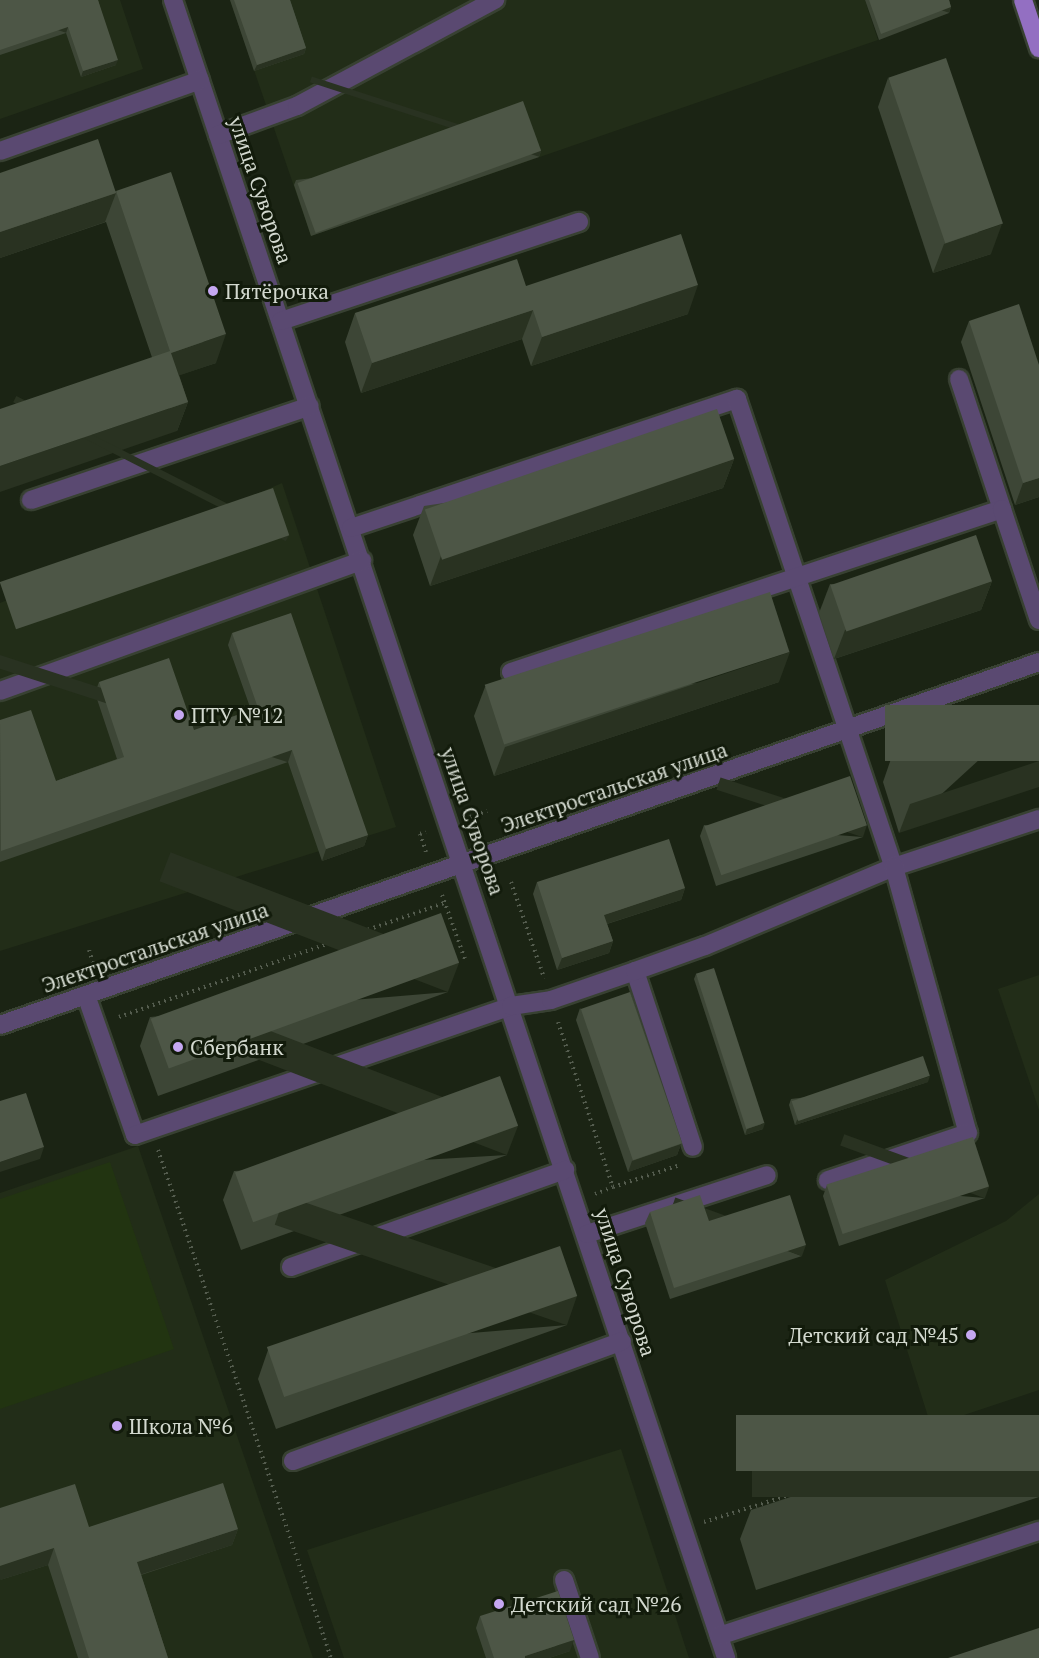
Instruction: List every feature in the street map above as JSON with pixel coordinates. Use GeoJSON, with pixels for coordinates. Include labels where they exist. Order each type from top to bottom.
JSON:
{"type":"FeatureCollection","features":[{"type":"Feature","properties":{"kind":"main road"},"geometry":{"type":"LineString","coordinates":[[1023,0],[1039,48]]}},
{"type":"Feature","properties":{"kind":"street","name":"улица Суворова"},"geometry":{"type":"LineString","coordinates":[[173,0],[464,863],[726,1658]]}},
{"type":"Feature","properties":{"kind":"street"},"geometry":{"type":"LineString","coordinates":[[218,135],[297,106],[495,0]]}},
{"type":"Feature","properties":{"kind":"street"},"geometry":{"type":"LineString","coordinates":[[0,151],[200,80]]}},
{"type":"Feature","properties":{"kind":"street"},"geometry":{"type":"LineString","coordinates":[[281,321],[579,222]]}},
{"type":"Feature","properties":{"kind":"street"},"geometry":{"type":"LineString","coordinates":[[959,379],[1039,620]]}},
{"type":"Feature","properties":{"kind":"street"},"geometry":{"type":"LineString","coordinates":[[351,528],[737,399],[894,867],[968,1133],[828,1180]]}},
{"type":"Feature","properties":{"kind":"street"},"geometry":{"type":"LineString","coordinates":[[32,500],[310,406]]}},
{"type":"Feature","properties":{"kind":"street"},"geometry":{"type":"LineString","coordinates":[[511,672],[1002,509]]}},
{"type":"Feature","properties":{"kind":"street"},"geometry":{"type":"LineString","coordinates":[[0,691],[362,561]]}},
{"type":"Feature","properties":{"kind":"street","name":"Электростальская улица"},"geometry":{"type":"LineString","coordinates":[[0,1025],[1039,662]]}},
{"type":"Feature","properties":{"kind":"street"},"geometry":{"type":"LineString","coordinates":[[87,995],[135,1135],[511,1006],[551,1000],[635,971],[705,946],[894,867],[1039,819]]}},
{"type":"Feature","properties":{"kind":"street"},"geometry":{"type":"LineString","coordinates":[[635,971],[693,1147]]}},
{"type":"Feature","properties":{"kind":"street"},"geometry":{"type":"LineString","coordinates":[[291,1267],[565,1170]]}},
{"type":"Feature","properties":{"kind":"street"},"geometry":{"type":"LineString","coordinates":[[586,1234],[767,1174]]}},
{"type":"Feature","properties":{"kind":"street"},"geometry":{"type":"LineString","coordinates":[[293,1461],[622,1341]]}},
{"type":"Feature","properties":{"kind":"street"},"geometry":{"type":"LineString","coordinates":[[719,1636],[1039,1531]]}},
{"type":"Feature","properties":{"kind":"street"},"geometry":{"type":"LineString","coordinates":[[564,1580],[590,1658]]}},
{"type":"Feature","properties":{"kind":"path"},"geometry":{"type":"LineString","coordinates":[[511,882],[613,1187],[697,1159],[693,1147]]}},
{"type":"Feature","properties":{"kind":"path"},"geometry":{"type":"LineString","coordinates":[[113,1019],[445,903]]}},
{"type":"Feature","properties":{"kind":"path"},"geometry":{"type":"LineString","coordinates":[[152,1130],[331,1658]]}},
{"type":"Feature","properties":{"kind":"path"},"geometry":{"type":"LineString","coordinates":[[684,1528],[995,1430]]}},
{"type":"Feature","properties":{"kind":"shaded area"},"geometry":{"type":"Polygon","coordinates":[[[0,0],[120,0],[143,69],[0,119],[0,0]]]}},
{"type":"Feature","properties":{"kind":"shaded area"},"geometry":{"type":"Polygon","coordinates":[[[230,0],[865,0],[878,40],[311,236],[230,0]]]}},
{"type":"Feature","properties":{"kind":"shaded area","name":"ПТУ №12"},"geometry":{"type":"Polygon","coordinates":[[[282,483],[396,827],[0,951],[0,603],[282,483]]]}},
{"type":"Feature","properties":{"kind":"shaded area"},"geometry":{"type":"Polygon","coordinates":[[[1039,975],[1039,1110],[998,989],[1039,975]]]}},
{"type":"Feature","properties":{"kind":"shaded area","name":"Школа №6"},"geometry":{"type":"Polygon","coordinates":[[[138,1146],[313,1658],[0,1658],[0,1193],[138,1146]]]}},
{"type":"Feature","properties":{"kind":"shaded area"},"geometry":{"type":"Polygon","coordinates":[[[110,1162],[174,1349],[0,1409],[0,1199],[110,1162]]]}},
{"type":"Feature","properties":{"kind":"shaded area","name":"Детский сад №45"},"geometry":{"type":"Polygon","coordinates":[[[1039,1194],[1039,1390],[931,1426],[885,1280],[1006,1221],[1039,1194]]]}},
{"type":"Feature","properties":{"kind":"shaded area","name":"Детский сад №26"},"geometry":{"type":"Polygon","coordinates":[[[621,1449],[689,1658],[344,1658],[307,1550],[621,1449]]]}},
{"type":"Feature","properties":{"kind":"building"},"geometry":{"type":"Polygon","coordinates":[[[0,0],[98,0],[118,60],[83,71],[68,27],[0,50],[0,0]]]}},
{"type":"Feature","properties":{"kind":"building"},"geometry":{"type":"Polygon","coordinates":[[[234,0],[290,0],[306,48],[257,65],[234,0]]]}},
{"type":"Feature","properties":{"kind":"building"},"geometry":{"type":"Polygon","coordinates":[[[869,0],[949,0],[951,7],[881,34],[869,0]]]}},
{"type":"Feature","properties":{"kind":"building"},"geometry":{"type":"Polygon","coordinates":[[[946,58],[1003,223],[945,243],[888,78],[946,58]]]}},
{"type":"Feature","properties":{"kind":"building"},"geometry":{"type":"Polygon","coordinates":[[[523,101],[541,151],[316,233],[297,183],[523,101]]]}},
{"type":"Feature","properties":{"kind":"building"},"geometry":{"type":"Polygon","coordinates":[[[98,139],[116,193],[0,232],[0,173],[98,139]]]}},
{"type":"Feature","properties":{"kind":"building"},"geometry":{"type":"Polygon","coordinates":[[[171,172],[226,334],[171,353],[188,402],[0,466],[0,409],[170,351],[116,191],[171,172]]]}},
{"type":"Feature","properties":{"kind":"building"},"geometry":{"type":"Polygon","coordinates":[[[681,234],[698,285],[542,337],[533,310],[372,363],[355,313],[517,259],[526,286],[681,234]]]}},
{"type":"Feature","properties":{"kind":"building"},"geometry":{"type":"Polygon","coordinates":[[[1019,304],[1039,365],[1039,478],[1023,483],[969,321],[1019,304]]]}},
{"type":"Feature","properties":{"kind":"building"},"geometry":{"type":"Polygon","coordinates":[[[717,409],[734,459],[442,560],[425,510],[717,409]]]}},
{"type":"Feature","properties":{"kind":"building"},"geometry":{"type":"Polygon","coordinates":[[[273,488],[289,535],[16,629],[0,582],[273,488]]]}},
{"type":"Feature","properties":{"kind":"building"},"geometry":{"type":"Polygon","coordinates":[[[976,535],[992,581],[846,631],[830,585],[976,535]]]}},
{"type":"Feature","properties":{"kind":"building"},"geometry":{"type":"Polygon","coordinates":[[[770,592],[789,652],[504,745],[485,685],[770,592]]]}},
{"type":"Feature","properties":{"kind":"building"},"geometry":{"type":"Polygon","coordinates":[[[291,613],[368,835],[326,849],[292,750],[1,851],[0,720],[31,710],[56,781],[124,757],[99,682],[169,658],[194,730],[258,708],[232,633],[291,613]]]}},
{"type":"Feature","properties":{"kind":"building"},"geometry":{"type":"Polygon","coordinates":[[[885,705],[1039,705],[1039,761],[885,761],[885,705]]]}},
{"type":"Feature","properties":{"kind":"building"},"geometry":{"type":"Polygon","coordinates":[[[850,776],[867,825],[721,875],[704,826],[850,776]]]}},
{"type":"Feature","properties":{"kind":"building"},"geometry":{"type":"Polygon","coordinates":[[[669,839],[685,888],[604,915],[613,941],[562,958],[537,882],[669,839]]]}},
{"type":"Feature","properties":{"kind":"building"},"geometry":{"type":"Polygon","coordinates":[[[441,913],[459,963],[169,1068],[151,1019],[441,913]]]}},
{"type":"Feature","properties":{"kind":"building"},"geometry":{"type":"Polygon","coordinates":[[[714,968],[764,1123],[746,1129],[696,974],[714,968]]]}},
{"type":"Feature","properties":{"kind":"building"},"geometry":{"type":"Polygon","coordinates":[[[630,992],[682,1143],[633,1160],[581,1009],[630,992]]]}},
{"type":"Feature","properties":{"kind":"building"},"geometry":{"type":"Polygon","coordinates":[[[923,1056],[930,1076],[798,1121],[792,1101],[923,1056]]]}},
{"type":"Feature","properties":{"kind":"building"},"geometry":{"type":"Polygon","coordinates":[[[500,1076],[518,1126],[253,1222],[235,1172],[500,1076]]]}},
{"type":"Feature","properties":{"kind":"building"},"geometry":{"type":"Polygon","coordinates":[[[26,1093],[44,1147],[0,1162],[0,1101],[26,1093]]]}},
{"type":"Feature","properties":{"kind":"building"},"geometry":{"type":"Polygon","coordinates":[[[973,1137],[989,1186],[843,1234],[827,1185],[973,1137]]]}},
{"type":"Feature","properties":{"kind":"building"},"geometry":{"type":"Polygon","coordinates":[[[700,1195],[709,1221],[790,1195],[806,1245],[674,1288],[650,1212],[700,1195]]]}},
{"type":"Feature","properties":{"kind":"building"},"geometry":{"type":"Polygon","coordinates":[[[560,1246],[577,1296],[284,1397],[267,1347],[560,1246]]]}},
{"type":"Feature","properties":{"kind":"building"},"geometry":{"type":"Polygon","coordinates":[[[736,1415],[1039,1415],[1039,1471],[736,1471],[736,1415]]]}},
{"type":"Feature","properties":{"kind":"building"},"geometry":{"type":"Polygon","coordinates":[[[223,1483],[238,1529],[137,1562],[168,1658],[89,1658],[54,1548],[0,1566],[0,1508],[75,1484],[89,1527],[223,1483]]]}},
{"type":"Feature","properties":{"kind":"building"},"geometry":{"type":"Polygon","coordinates":[[[558,1591],[574,1640],[525,1656],[525,1658],[494,1658],[480,1616],[558,1591]]]}},
{"type":"Feature","properties":{"kind":"building"},"geometry":{"type":"Polygon","coordinates":[[[1039,1628],[1039,1658],[948,1658],[1039,1628]]]}},
{"type":"Feature","properties":{"kind":"place","name":"Пятёрочка"},"geometry":{"type":"Point","coordinates":[213,291]}},
{"type":"Feature","properties":{"kind":"place","name":"ПТУ №12"},"geometry":{"type":"Point","coordinates":[179,715]}},
{"type":"Feature","properties":{"kind":"place","name":"Сбербанк"},"geometry":{"type":"Point","coordinates":[178,1047]}},
{"type":"Feature","properties":{"kind":"place","name":"Детский сад №45"},"geometry":{"type":"Point","coordinates":[971,1335]}},
{"type":"Feature","properties":{"kind":"place","name":"Школа №6"},"geometry":{"type":"Point","coordinates":[117,1426]}},
{"type":"Feature","properties":{"kind":"place","name":"Детский сад №26"},"geometry":{"type":"Point","coordinates":[499,1604]}}]}
